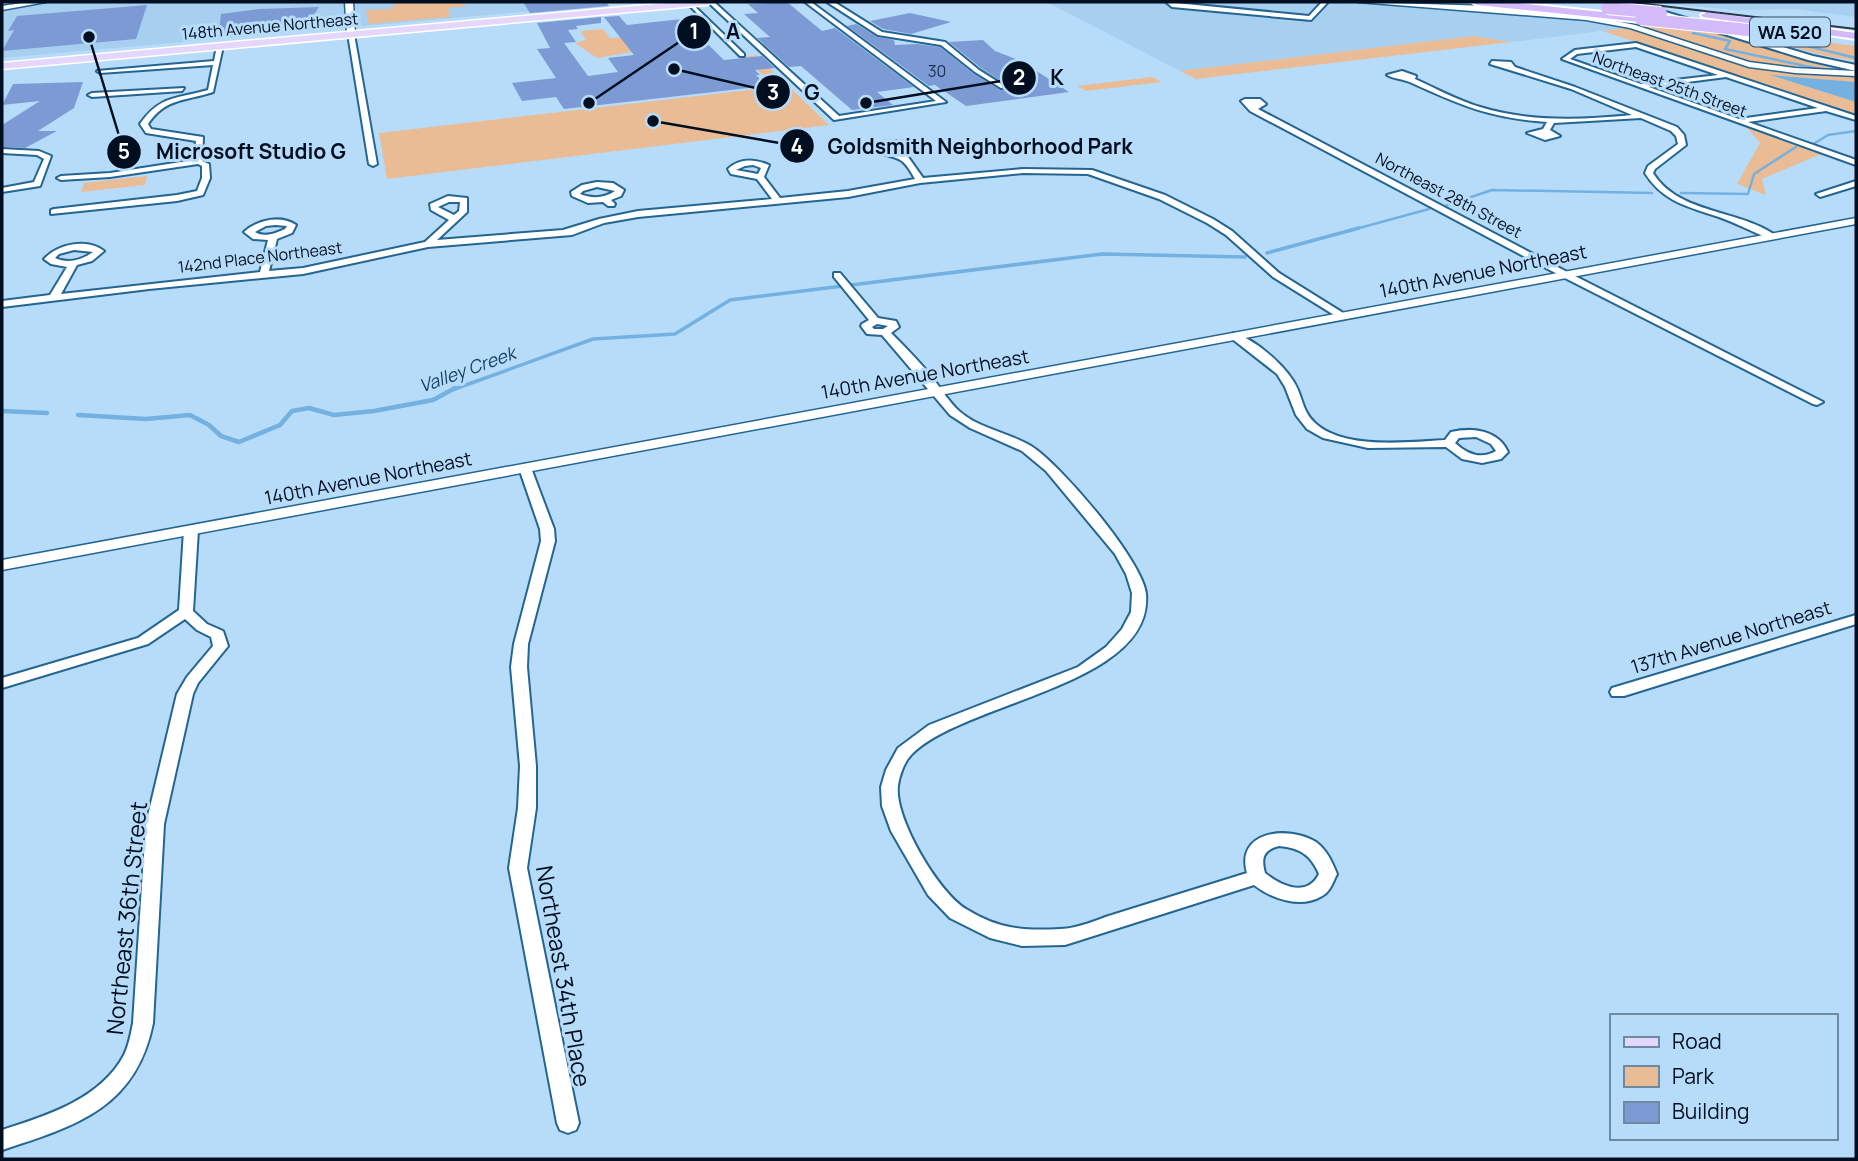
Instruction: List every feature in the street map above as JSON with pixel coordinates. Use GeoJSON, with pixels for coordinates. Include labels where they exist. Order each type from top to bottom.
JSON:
{"type":"FeatureCollection","features":[{"type":"Feature","properties":{"kind":"highway"},"geometry":{"type":"LineString","coordinates":[[1477,2],[1852,38]]}},
{"type":"Feature","properties":{"kind":"highway","name":"WA 520"},"geometry":{"type":"LineString","coordinates":[[1518,2],[1623,7],[1736,25],[1852,38]]}},
{"type":"Feature","properties":{"kind":"highway","name":"WA 520"},"geometry":{"type":"LineString","coordinates":[[1552,2],[1829,32],[1852,38]]}},
{"type":"Feature","properties":{"kind":"highway"},"geometry":{"type":"LineString","coordinates":[[1586,2],[1829,32]]}},
{"type":"Feature","properties":{"kind":"highway"},"geometry":{"type":"LineString","coordinates":[[1594,2],[1623,7]]}},
{"type":"Feature","properties":{"kind":"main road","name":"148th Avenue Northeast"},"geometry":{"type":"LineString","coordinates":[[2,64],[668,2]]}},
{"type":"Feature","properties":{"kind":"main road","name":"148th Avenue Northeast"},"geometry":{"type":"LineString","coordinates":[[2,64],[709,2]]}},
{"type":"Feature","properties":{"kind":"main road"},"geometry":{"type":"LineString","coordinates":[[1623,7],[1856,71]]}},
{"type":"Feature","properties":{"kind":"street"},"geometry":{"type":"LineString","coordinates":[[2,8],[42,2]]}},
{"type":"Feature","properties":{"kind":"street"},"geometry":{"type":"LineString","coordinates":[[358,2],[350,5],[351,32],[373,164]]}},
{"type":"Feature","properties":{"kind":"street"},"geometry":{"type":"LineString","coordinates":[[709,2],[837,118],[934,105],[942,100],[808,2]]}},
{"type":"Feature","properties":{"kind":"street"},"geometry":{"type":"LineString","coordinates":[[830,2],[880,34],[943,43],[976,71],[1003,87]]}},
{"type":"Feature","properties":{"kind":"street"},"geometry":{"type":"LineString","coordinates":[[1169,2],[1172,5],[1311,18],[1325,2]]}},
{"type":"Feature","properties":{"kind":"street"},"geometry":{"type":"LineString","coordinates":[[1362,2],[1596,19],[1646,30],[1735,61],[1811,72],[1856,71]]}},
{"type":"Feature","properties":{"kind":"street"},"geometry":{"type":"LineString","coordinates":[[688,4],[742,55]]}},
{"type":"Feature","properties":{"kind":"street","name":"Northeast 25th Street"},"geometry":{"type":"LineString","coordinates":[[1856,118],[1636,45],[1575,52],[1565,59],[1856,163]]}},
{"type":"Feature","properties":{"kind":"street"},"geometry":{"type":"LineString","coordinates":[[198,162],[200,139],[149,131],[144,124],[163,102],[208,92],[220,46]]}},
{"type":"Feature","properties":{"kind":"street"},"geometry":{"type":"LineString","coordinates":[[1811,72],[1834,69],[1828,62]]}},
{"type":"Feature","properties":{"kind":"street"},"geometry":{"type":"LineString","coordinates":[[100,71],[216,63]]}},
{"type":"Feature","properties":{"kind":"street"},"geometry":{"type":"LineString","coordinates":[[1508,67],[1645,115],[1674,129],[1682,140],[1682,145],[1651,168],[1649,173],[1661,190],[1686,204],[1724,216],[1773,237]]}},
{"type":"Feature","properties":{"kind":"street"},"geometry":{"type":"LineString","coordinates":[[1635,86],[1728,75]]}},
{"type":"Feature","properties":{"kind":"street"},"geometry":{"type":"LineString","coordinates":[[1409,79],[1471,106],[1551,121],[1645,115]]}},
{"type":"Feature","properties":{"kind":"street"},"geometry":{"type":"LineString","coordinates":[[92,95],[211,86]]}},
{"type":"Feature","properties":{"kind":"street"},"geometry":{"type":"LineString","coordinates":[[1734,121],[1829,108]]}},
{"type":"Feature","properties":{"kind":"street","name":"Northeast 28th Street"},"geometry":{"type":"LineString","coordinates":[[1253,109],[1566,275],[1817,402]]}},
{"type":"Feature","properties":{"kind":"street"},"geometry":{"type":"LineString","coordinates":[[1546,131],[1551,121]]}},
{"type":"Feature","properties":{"kind":"street"},"geometry":{"type":"LineString","coordinates":[[2,151],[39,153],[48,158],[37,184],[2,190]]}},
{"type":"Feature","properties":{"kind":"street"},"geometry":{"type":"LineString","coordinates":[[901,154],[920,181]]}},
{"type":"Feature","properties":{"kind":"street"},"geometry":{"type":"LineString","coordinates":[[54,212],[197,194],[205,187],[207,168],[205,164],[198,162],[110,175],[61,178]]}},
{"type":"Feature","properties":{"kind":"street","name":"142nd Place Northeast"},"geometry":{"type":"LineString","coordinates":[[563,233],[602,220],[865,192],[920,181],[1023,171],[1066,172],[1105,177],[1162,197],[1200,218],[1210,229],[1233,239],[1267,264],[1276,275],[1343,316]]}},
{"type":"Feature","properties":{"kind":"street"},"geometry":{"type":"LineString","coordinates":[[760,177],[777,200]]}},
{"type":"Feature","properties":{"kind":"street"},"geometry":{"type":"LineString","coordinates":[[1819,194],[1854,185]]}},
{"type":"Feature","properties":{"kind":"street"},"geometry":{"type":"LineString","coordinates":[[613,227],[602,220],[608,201],[640,218]]}},
{"type":"Feature","properties":{"kind":"street","name":"142nd Place Northeast"},"geometry":{"type":"LineString","coordinates":[[2,304],[326,267],[428,244],[613,227],[640,218]]}},
{"type":"Feature","properties":{"kind":"street"},"geometry":{"type":"LineString","coordinates":[[428,244],[455,219]]}},
{"type":"Feature","properties":{"kind":"street","name":"140th Avenue Northeast"},"geometry":{"type":"LineString","coordinates":[[2,565],[1856,221]]}},
{"type":"Feature","properties":{"kind":"street"},"geometry":{"type":"LineString","coordinates":[[264,274],[273,237]]}},
{"type":"Feature","properties":{"kind":"street"},"geometry":{"type":"LineString","coordinates":[[53,299],[74,263]]}},
{"type":"Feature","properties":{"kind":"street"},"geometry":{"type":"LineString","coordinates":[[841,281],[961,418],[1014,441],[1039,457],[1115,542],[1129,562],[1140,592],[1139,608],[1133,626],[1121,643],[1105,657],[1083,670],[935,729],[904,752],[894,770],[889,787],[891,806],[900,831],[935,890],[957,914],[997,933],[1022,938],[1065,937],[1257,877]]}},
{"type":"Feature","properties":{"kind":"street"},"geometry":{"type":"LineString","coordinates":[[1235,336],[1265,357],[1279,372],[1290,385],[1300,413],[1324,433],[1347,441],[1376,446],[1449,443]]}},
{"type":"Feature","properties":{"kind":"street","name":"Northeast 34th Place"},"geometry":{"type":"LineString","coordinates":[[525,468],[547,529],[548,541],[522,644],[519,667],[528,766],[527,808],[518,868],[568,1123]]}},
{"type":"Feature","properties":{"kind":"street"},"geometry":{"type":"LineString","coordinates":[[2,683],[143,641],[186,612],[191,530]]}},
{"type":"Feature","properties":{"kind":"street","name":"Northeast 36th Street"},"geometry":{"type":"LineString","coordinates":[[2,1140],[75,1113],[119,1079],[137,1050],[143,1023],[155,824],[187,687],[221,646],[218,634],[202,627],[186,612]]}},
{"type":"Feature","properties":{"kind":"street","name":"137th Avenue Northeast"},"geometry":{"type":"LineString","coordinates":[[1618,692],[1856,618]]}},
{"type":"Feature","properties":{"kind":"street"},"geometry":{"type":"LineString","coordinates":[[1280,839],[1303,843],[1313,849],[1321,857],[1328,874],[1319,889],[1300,895],[1275,891],[1257,877],[1251,859],[1254,851],[1269,841],[1280,839]]}},
{"type":"Feature","properties":{"kind":"shaded area"},"geometry":{"type":"Polygon","coordinates":[[[2,2],[634,2],[2,58],[2,2]]]}},
{"type":"Feature","properties":{"kind":"shaded area"},"geometry":{"type":"Polygon","coordinates":[[[1047,2],[1334,2],[1532,14],[1625,28],[1511,42],[1474,36],[1180,71],[1047,2]]]}},
{"type":"Feature","properties":{"kind":"shaded area"},"geometry":{"type":"Polygon","coordinates":[[[1647,2],[1856,2],[1856,17],[1794,9],[1734,10],[1647,2]]]}},
{"type":"Feature","properties":{"kind":"shaded area"},"geometry":{"type":"Polygon","coordinates":[[[1770,75],[1856,82],[1856,102],[1770,75]]]}},
{"type":"Feature","properties":{"kind":"green space"},"geometry":{"type":"Polygon","coordinates":[[[397,2],[463,2],[466,6],[448,8],[450,17],[368,24],[366,10],[391,9],[397,2]]]}},
{"type":"Feature","properties":{"kind":"green space"},"geometry":{"type":"Polygon","coordinates":[[[1662,24],[1699,28],[1856,76],[1856,82],[1773,76],[1856,102],[1856,114],[1602,31],[1662,24]]]}},
{"type":"Feature","properties":{"kind":"green space"},"geometry":{"type":"Polygon","coordinates":[[[603,29],[610,38],[631,37],[637,51],[597,58],[575,43],[586,40],[580,31],[603,29]]]}},
{"type":"Feature","properties":{"kind":"green space"},"geometry":{"type":"Polygon","coordinates":[[[1730,30],[1856,46],[1856,61],[1826,56],[1730,30]]]}},
{"type":"Feature","properties":{"kind":"green space"},"geometry":{"type":"Polygon","coordinates":[[[1474,36],[1511,42],[1196,79],[1180,71],[1474,36]]]}},
{"type":"Feature","properties":{"kind":"green space"},"geometry":{"type":"Polygon","coordinates":[[[756,55],[829,125],[387,179],[379,133],[775,87],[744,57],[756,55]]]}},
{"type":"Feature","properties":{"kind":"green space"},"geometry":{"type":"Polygon","coordinates":[[[1152,77],[1162,82],[1086,91],[1077,86],[1152,77]]]}},
{"type":"Feature","properties":{"kind":"green space"},"geometry":{"type":"Polygon","coordinates":[[[1747,128],[1821,154],[1762,179],[1766,195],[1737,184],[1760,143],[1747,128]]]}},
{"type":"Feature","properties":{"kind":"green space"},"geometry":{"type":"Polygon","coordinates":[[[147,176],[145,185],[81,192],[84,183],[147,176]]]}},
{"type":"Feature","properties":{"kind":"building"},"geometry":{"type":"Polygon","coordinates":[[[523,2],[606,2],[609,6],[530,13],[523,2]]]}},
{"type":"Feature","properties":{"kind":"building"},"geometry":{"type":"Polygon","coordinates":[[[787,2],[822,31],[835,28],[914,87],[877,92],[893,105],[852,110],[801,66],[789,67],[757,38],[770,37],[744,14],[758,13],[748,4],[787,2]]]}},
{"type":"Feature","properties":{"kind":"building"},"geometry":{"type":"Polygon","coordinates":[[[147,5],[136,39],[2,51],[14,30],[8,31],[17,16],[147,5]]]}},
{"type":"Feature","properties":{"kind":"building"},"geometry":{"type":"Polygon","coordinates":[[[319,7],[305,28],[219,35],[221,14],[259,9],[319,7]]]}},
{"type":"Feature","properties":{"kind":"building"},"geometry":{"type":"Polygon","coordinates":[[[910,13],[951,22],[911,34],[883,29],[870,21],[910,13]]]}},
{"type":"Feature","properties":{"kind":"building"},"geometry":{"type":"Polygon","coordinates":[[[619,16],[627,25],[682,19],[724,60],[762,56],[775,68],[755,70],[760,75],[756,75],[767,86],[564,109],[556,97],[522,101],[512,83],[556,78],[537,49],[550,48],[537,23],[601,17],[601,23],[576,26],[578,29],[568,30],[576,42],[564,43],[588,76],[618,72],[608,58],[634,55],[604,17],[619,16]]]}},
{"type":"Feature","properties":{"kind":"building"},"geometry":{"type":"Polygon","coordinates":[[[856,24],[877,37],[894,40],[895,45],[940,47],[974,74],[1000,90],[1007,90],[1007,85],[949,42],[983,40],[995,51],[1021,61],[1069,92],[966,106],[935,85],[929,86],[847,26],[856,24]]]}},
{"type":"Feature","properties":{"kind":"building"},"geometry":{"type":"Polygon","coordinates":[[[83,82],[74,108],[38,131],[57,131],[25,148],[2,147],[2,125],[40,101],[2,105],[13,84],[83,82]]]}},
{"type":"Feature","properties":{"kind":"waterway"},"geometry":{"type":"LineString","coordinates":[[1693,33],[1730,41],[1725,49],[1820,69]]}},
{"type":"Feature","properties":{"kind":"waterway"},"geometry":{"type":"LineString","coordinates":[[1803,45],[1856,58]]}},
{"type":"Feature","properties":{"kind":"waterway"},"geometry":{"type":"LineString","coordinates":[[1815,143],[1828,135],[1856,131]]}},
{"type":"Feature","properties":{"kind":"waterway"},"geometry":{"type":"LineString","coordinates":[[1681,193],[1748,194],[1754,174],[1796,147]]}},
{"type":"Feature","properties":{"kind":"waterway"},"geometry":{"type":"LineString","coordinates":[[1447,205],[1492,190],[1652,193]]}},
{"type":"Feature","properties":{"kind":"waterway"},"geometry":{"type":"LineString","coordinates":[[1352,230],[1429,209]]}},
{"type":"Feature","properties":{"kind":"waterway"},"geometry":{"type":"LineString","coordinates":[[1267,253],[1359,228]]}},
{"type":"Feature","properties":{"kind":"waterway"},"geometry":{"type":"LineString","coordinates":[[452,390],[593,339],[675,334],[730,300],[1102,254],[1245,257]]}},
{"type":"Feature","properties":{"kind":"waterway","name":"Valley Creek"},"geometry":{"type":"LineString","coordinates":[[78,415],[146,419],[190,415],[209,425],[221,436],[239,442],[280,425],[292,411],[309,408],[334,415],[374,411],[433,400],[455,388]]}},
{"type":"Feature","properties":{"kind":"waterway","name":"Valley Creek"},"geometry":{"type":"LineString","coordinates":[[2,411],[47,413]]}},
{"type":"Feature","properties":{"kind":"tram line"},"geometry":{"type":"LineString","coordinates":[[1629,2],[1856,29]]}},
{"type":"Feature","properties":{"kind":"place","name":"Microsoft Studio G"},"geometry":{"type":"Point","coordinates":[89,37]}},
{"type":"Feature","properties":{"kind":"place","name":"G"},"geometry":{"type":"Point","coordinates":[674,69]}},
{"type":"Feature","properties":{"kind":"place","name":"A"},"geometry":{"type":"Point","coordinates":[589,103]}},
{"type":"Feature","properties":{"kind":"place","name":"K"},"geometry":{"type":"Point","coordinates":[866,103]}},
{"type":"Feature","properties":{"kind":"place","name":"Goldsmith Neighborhood Park"},"geometry":{"type":"Point","coordinates":[653,121]}}]}
